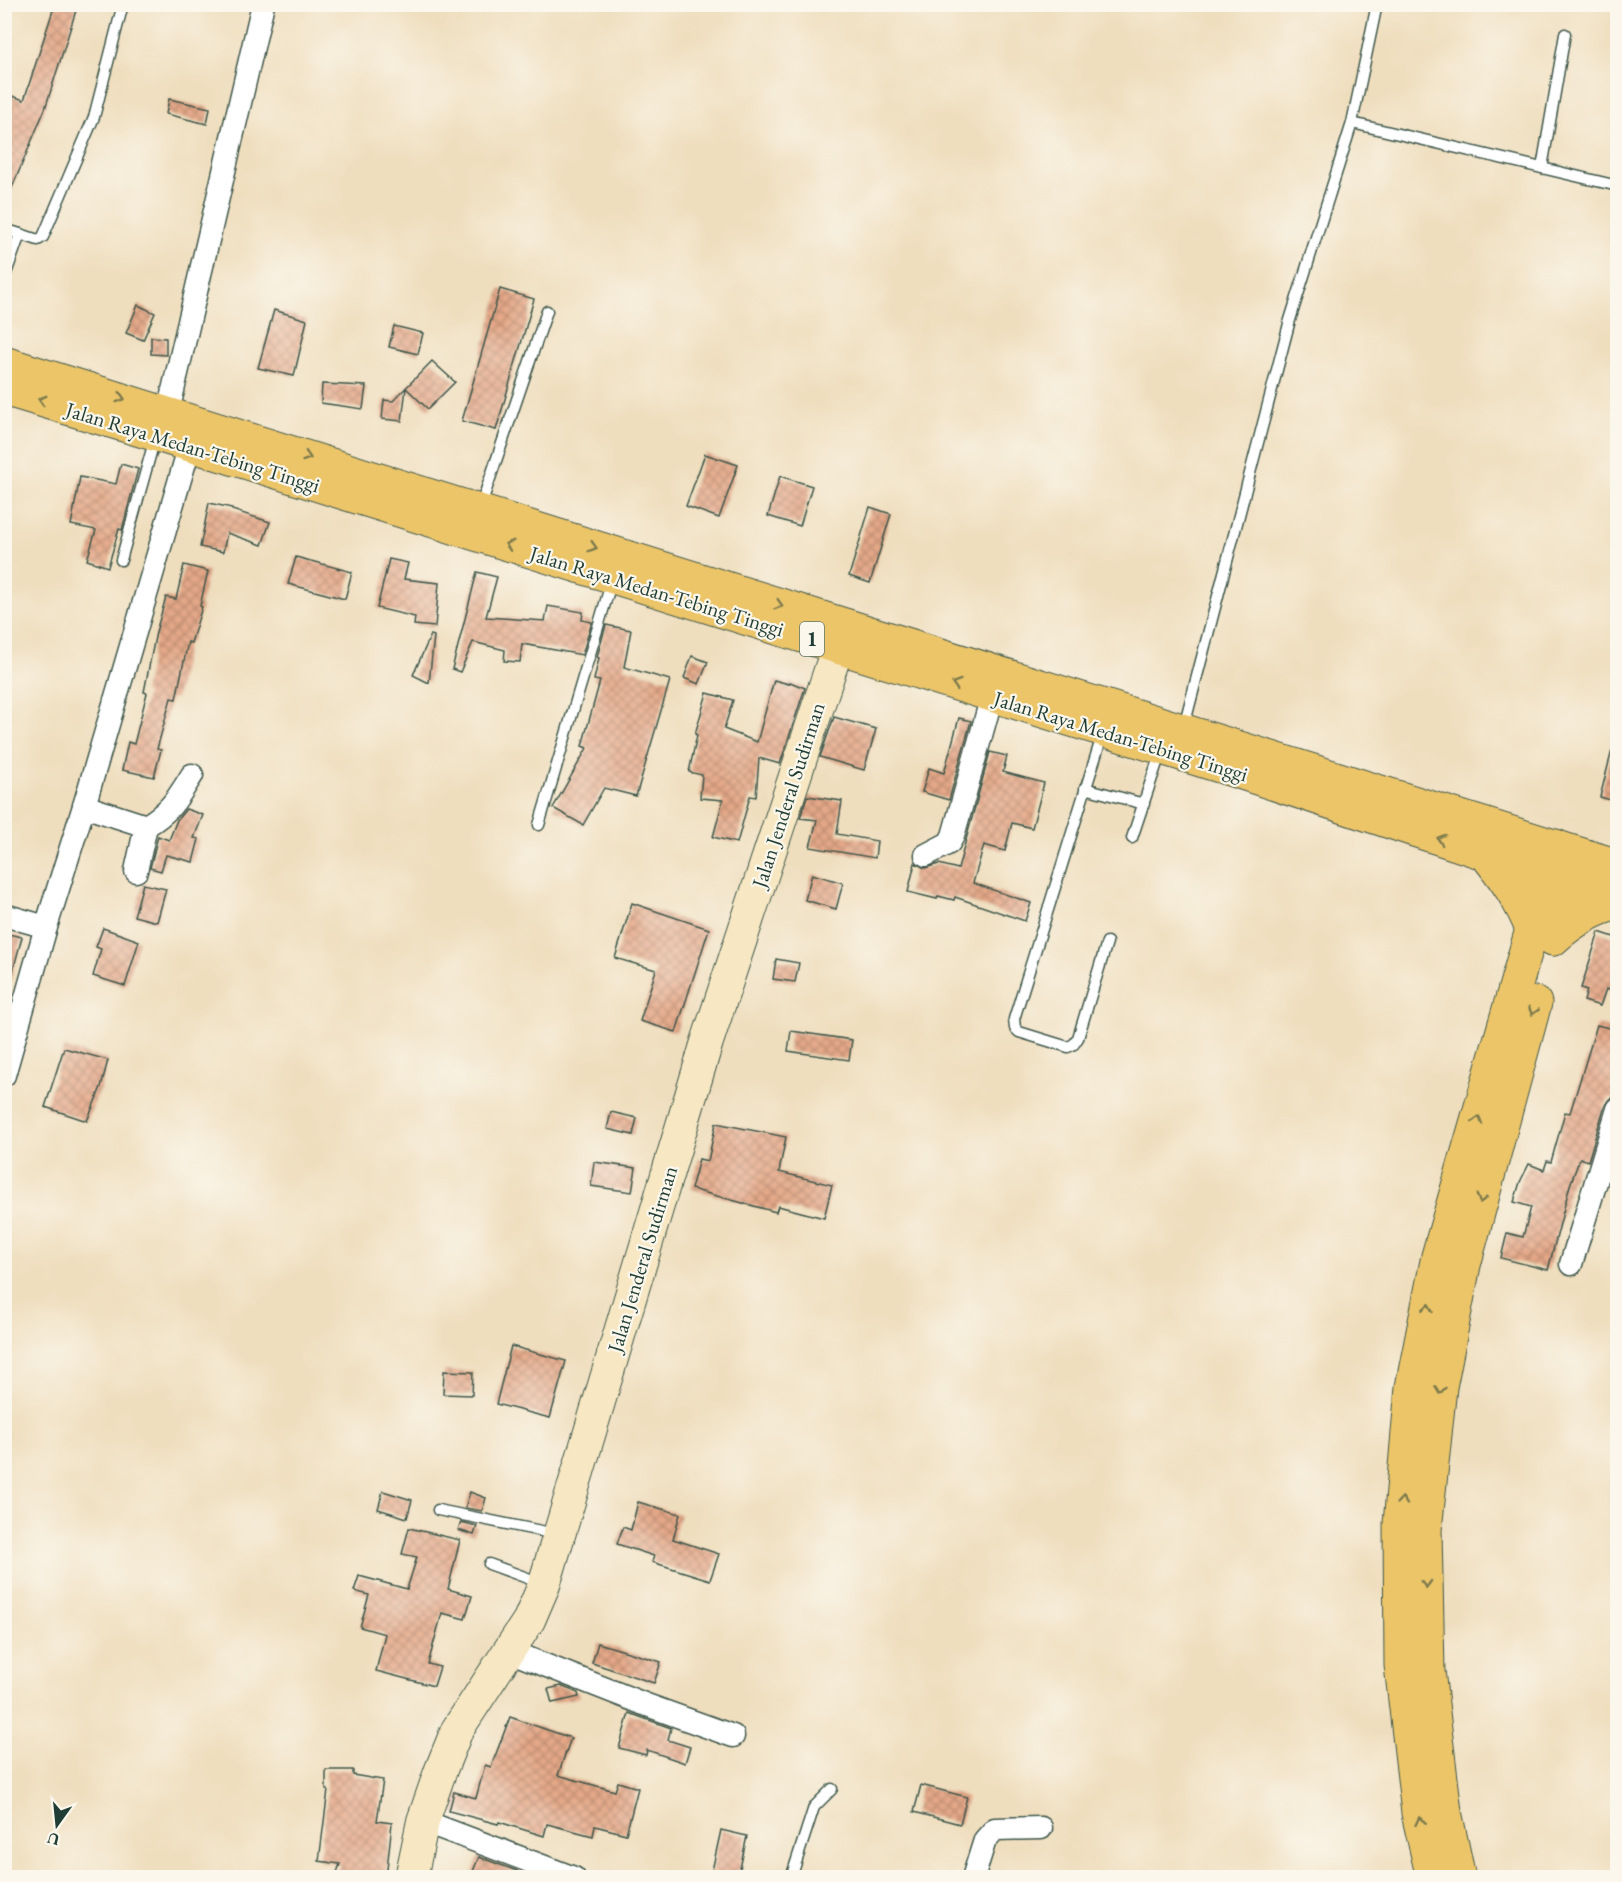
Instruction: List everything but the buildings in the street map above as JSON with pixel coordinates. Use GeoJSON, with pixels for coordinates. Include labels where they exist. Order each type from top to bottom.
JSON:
{"type":"FeatureCollection","features":[{"type":"Feature","properties":{"kind":"highway","name":"Jalan Raya Medan-Tebing Tinggi"},"geometry":{"type":"LineString","coordinates":[[4,363],[162,424],[423,505],[613,577],[841,636],[993,696],[1103,730],[1172,738],[1485,853],[1563,863],[1617,866]]}},
{"type":"Feature","properties":{"kind":"highway","name":"Jalan Raya Medan-Tebing Tinggi"},"geometry":{"type":"LineString","coordinates":[[4,389],[162,424],[190,445],[423,505],[479,511],[841,636],[1172,738],[1563,863],[1617,894]]}},
{"type":"Feature","properties":{"kind":"highway"},"geometry":{"type":"LineString","coordinates":[[1485,853],[1543,935]]}},
{"type":"Feature","properties":{"kind":"highway"},"geometry":{"type":"LineString","coordinates":[[1459,1878],[1445,1812],[1428,1671],[1425,1530],[1440,1387],[1464,1264],[1543,935],[1563,863]]}},
{"type":"Feature","properties":{"kind":"highway"},"geometry":{"type":"LineString","coordinates":[[1433,1878],[1418,1813],[1401,1665],[1400,1524],[1412,1387],[1438,1256],[1543,935],[1603,907],[1617,903]]}},
{"type":"Feature","properties":{"kind":"main road","name":"Jalan Jenderal Sudirman"},"geometry":{"type":"LineString","coordinates":[[411,1878],[423,1821],[457,1730],[529,1620],[544,1585],[707,1042],[841,636]]}},
{"type":"Feature","properties":{"kind":"street"},"geometry":{"type":"LineString","coordinates":[[162,424],[263,4]]}},
{"type":"Feature","properties":{"kind":"street"},"geometry":{"type":"LineString","coordinates":[[4,1075],[190,445]]}},
{"type":"Feature","properties":{"kind":"street"},"geometry":{"type":"LineString","coordinates":[[926,855],[949,843],[953,836],[993,696]]}},
{"type":"Feature","properties":{"kind":"street"},"geometry":{"type":"LineString","coordinates":[[136,872],[146,826],[173,806],[192,775]]}},
{"type":"Feature","properties":{"kind":"street"},"geometry":{"type":"LineString","coordinates":[[84,806],[146,826]]}},
{"type":"Feature","properties":{"kind":"street"},"geometry":{"type":"LineString","coordinates":[[4,915],[46,927]]}},
{"type":"Feature","properties":{"kind":"street"},"geometry":{"type":"LineString","coordinates":[[1571,1264],[1617,1109]]}},
{"type":"Feature","properties":{"kind":"street"},"geometry":{"type":"LineString","coordinates":[[509,1651],[650,1707],[733,1736]]}},
{"type":"Feature","properties":{"kind":"street"},"geometry":{"type":"LineString","coordinates":[[423,1821],[574,1878]]}},
{"type":"Feature","properties":{"kind":"street"},"geometry":{"type":"LineString","coordinates":[[973,1878],[985,1840],[995,1829],[1041,1828]]}},
{"type":"Feature","properties":{"kind":"lane"},"geometry":{"type":"LineString","coordinates":[[4,229],[38,240],[43,237],[94,117],[123,4]]}},
{"type":"Feature","properties":{"kind":"lane"},"geometry":{"type":"LineString","coordinates":[[1132,838],[1172,738],[1290,320],[1353,123],[1377,4]]}},
{"type":"Feature","properties":{"kind":"lane"},"geometry":{"type":"LineString","coordinates":[[1542,168],[1565,34]]}},
{"type":"Feature","properties":{"kind":"lane"},"geometry":{"type":"LineString","coordinates":[[1353,123],[1617,186]]}},
{"type":"Feature","properties":{"kind":"lane"},"geometry":{"type":"LineString","coordinates":[[4,279],[20,234]]}},
{"type":"Feature","properties":{"kind":"lane"},"geometry":{"type":"LineString","coordinates":[[479,511],[547,311]]}},
{"type":"Feature","properties":{"kind":"lane"},"geometry":{"type":"LineString","coordinates":[[121,561],[162,424]]}},
{"type":"Feature","properties":{"kind":"lane"},"geometry":{"type":"LineString","coordinates":[[538,825],[613,577]]}},
{"type":"Feature","properties":{"kind":"lane"},"geometry":{"type":"LineString","coordinates":[[1103,730],[1014,1019],[1015,1028],[1019,1032],[1068,1047],[1074,1044],[1078,1038],[1107,942]]}},
{"type":"Feature","properties":{"kind":"lane"},"geometry":{"type":"LineString","coordinates":[[1085,788],[1144,804]]}},
{"type":"Feature","properties":{"kind":"lane"},"geometry":{"type":"LineString","coordinates":[[438,1510],[559,1535]]}},
{"type":"Feature","properties":{"kind":"lane"},"geometry":{"type":"LineString","coordinates":[[489,1564],[544,1585]]}},
{"type":"Feature","properties":{"kind":"lane"},"geometry":{"type":"LineString","coordinates":[[791,1878],[814,1807],[832,1789]]}}]}
